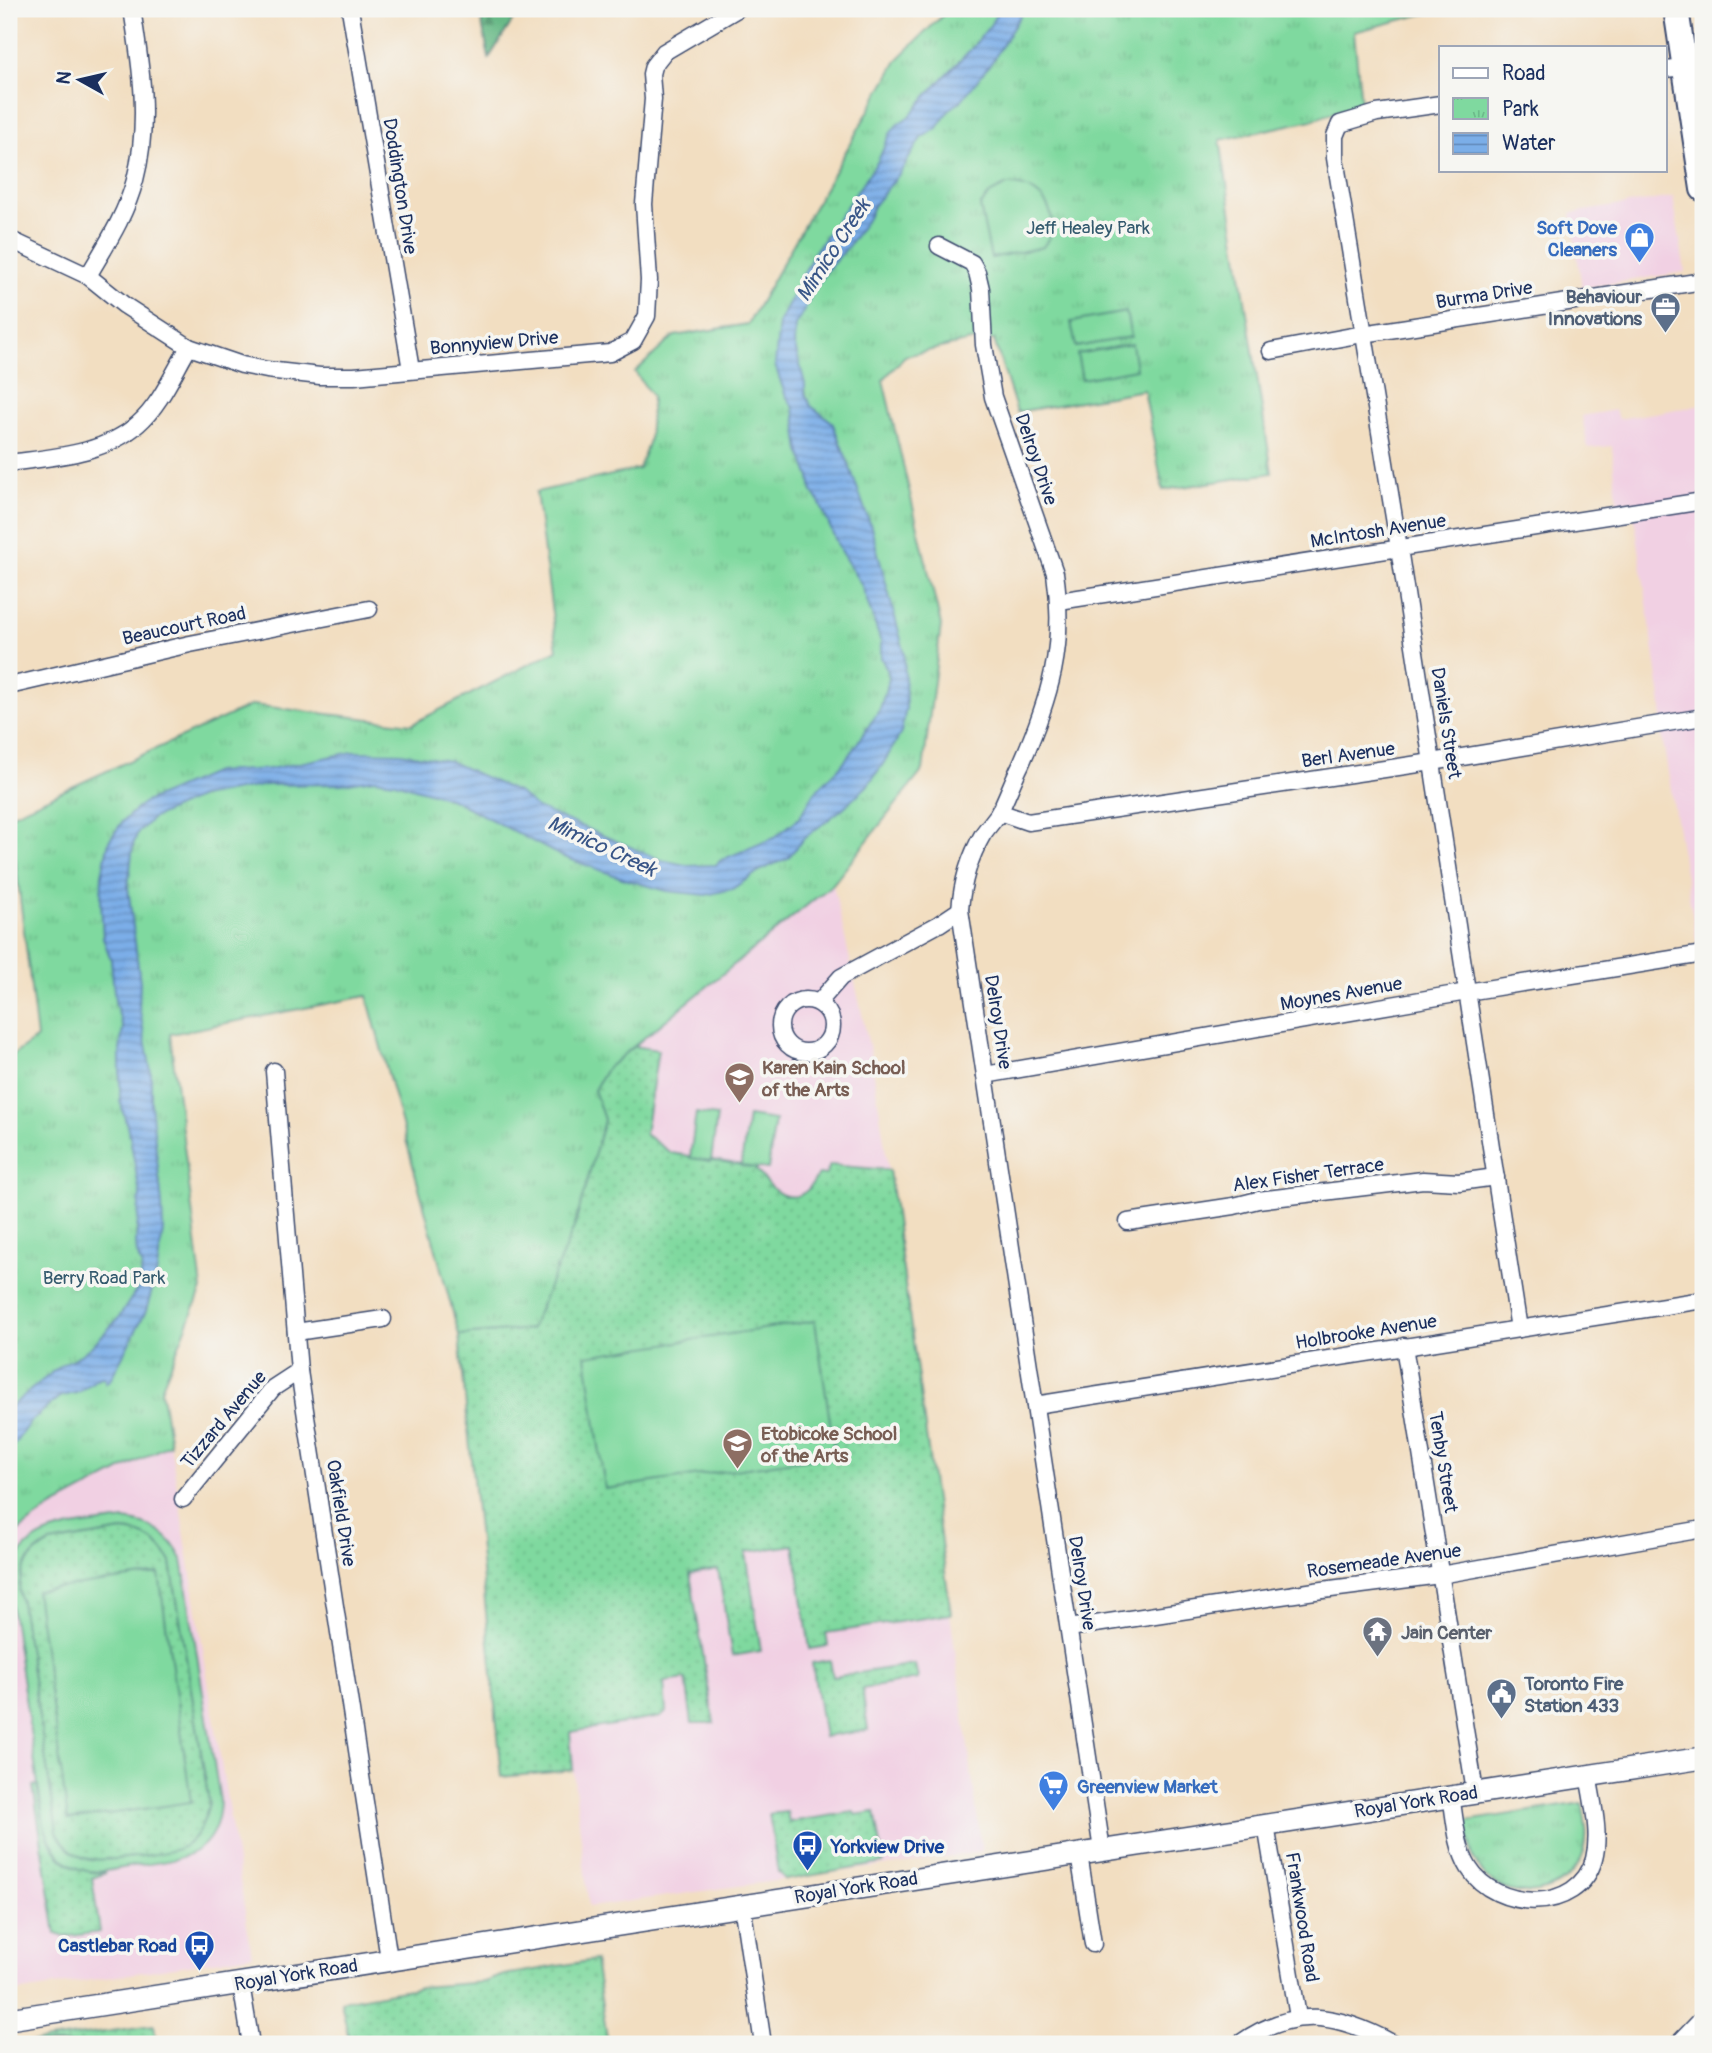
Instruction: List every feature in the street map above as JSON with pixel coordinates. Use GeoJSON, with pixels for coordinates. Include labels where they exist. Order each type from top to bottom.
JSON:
{"type":"FeatureCollection","features":[{"type":"Feature","properties":{"kind":"main road"},"geometry":{"type":"LineString","coordinates":[[1675,9],[1675,68],[1701,164],[1703,190]]}},
{"type":"Feature","properties":{"kind":"main road","name":"Royal York Road"},"geometry":{"type":"LineString","coordinates":[[9,2019],[1703,1758]]}},
{"type":"Feature","properties":{"kind":"street"},"geometry":{"type":"LineString","coordinates":[[88,276],[124,209],[135,180],[141,146],[143,86],[132,9]]}},
{"type":"Feature","properties":{"kind":"street","name":"Doddington Drive"},"geometry":{"type":"LineString","coordinates":[[350,9],[411,370]]}},
{"type":"Feature","properties":{"kind":"street","name":"Bonnyview Drive"},"geometry":{"type":"LineString","coordinates":[[9,239],[88,276],[124,305],[189,347],[242,365],[281,373],[354,376],[610,353],[633,341],[647,316],[649,280],[644,204],[653,99],[651,74],[657,59],[664,52],[737,9]]}},
{"type":"Feature","properties":{"kind":"street","name":"Daniels Street"},"geometry":{"type":"LineString","coordinates":[[1439,104],[1377,113],[1340,124],[1335,136],[1335,158],[1399,548],[1519,1329]]}},
{"type":"Feature","properties":{"kind":"street","name":"Delroy Drive"},"geometry":{"type":"LineString","coordinates":[[940,246],[972,263],[977,271],[981,289],[984,345],[993,397],[1055,573],[1059,601],[1058,647],[1042,716],[999,813],[972,855],[962,890],[960,910],[1102,1850]]}},
{"type":"Feature","properties":{"kind":"street","name":"Burma Drive"},"geometry":{"type":"LineString","coordinates":[[1271,351],[1703,281]]}},
{"type":"Feature","properties":{"kind":"street"},"geometry":{"type":"LineString","coordinates":[[9,463],[75,454],[127,432],[139,424],[155,405],[189,347]]}},
{"type":"Feature","properties":{"kind":"street","name":"McIntosh Avenue"},"geometry":{"type":"LineString","coordinates":[[1059,601],[1703,502]]}},
{"type":"Feature","properties":{"kind":"street","name":"Beaucourt Road"},"geometry":{"type":"LineString","coordinates":[[9,685],[190,644],[369,609]]}},
{"type":"Feature","properties":{"kind":"street","name":"Berl Avenue"},"geometry":{"type":"LineString","coordinates":[[999,813],[1028,822],[1432,762],[1703,717]]}},
{"type":"Feature","properties":{"kind":"street"},"geometry":{"type":"LineString","coordinates":[[819,1002],[841,977],[960,910]]}},
{"type":"Feature","properties":{"kind":"street","name":"Moynes Avenue"},"geometry":{"type":"LineString","coordinates":[[985,1075],[1703,954]]}},
{"type":"Feature","properties":{"kind":"street","name":"Oakfield Drive"},"geometry":{"type":"LineString","coordinates":[[274,1071],[299,1371],[389,1959]]}},
{"type":"Feature","properties":{"kind":"street","name":"Alex Fisher Terrace"},"geometry":{"type":"LineString","coordinates":[[1128,1222],[1309,1193],[1423,1180],[1459,1182],[1496,1177]]}},
{"type":"Feature","properties":{"kind":"street","name":"Holbrooke Avenue"},"geometry":{"type":"LineString","coordinates":[[1035,1405],[1703,1300]]}},
{"type":"Feature","properties":{"kind":"street"},"geometry":{"type":"LineString","coordinates":[[296,1332],[383,1319]]}},
{"type":"Feature","properties":{"kind":"street","name":"Tenby Street"},"geometry":{"type":"LineString","coordinates":[[1404,1346],[1475,1792]]}},
{"type":"Feature","properties":{"kind":"street","name":"Tizzard Avenue"},"geometry":{"type":"LineString","coordinates":[[183,1499],[273,1388],[299,1371]]}},
{"type":"Feature","properties":{"kind":"street","name":"Rosemeade Avenue"},"geometry":{"type":"LineString","coordinates":[[1069,1628],[1440,1575],[1703,1529]]}},
{"type":"Feature","properties":{"kind":"street"},"geometry":{"type":"LineString","coordinates":[[1451,1795],[1462,1854],[1469,1868],[1491,1891],[1531,1902],[1568,1892],[1587,1874],[1594,1861],[1596,1825],[1588,1774]]}},
{"type":"Feature","properties":{"kind":"street","name":"Frankwood Road"},"geometry":{"type":"LineString","coordinates":[[1266,1825],[1298,2017]]}},
{"type":"Feature","properties":{"kind":"street"},"geometry":{"type":"LineString","coordinates":[[1079,1854],[1093,1944]]}},
{"type":"Feature","properties":{"kind":"street"},"geometry":{"type":"LineString","coordinates":[[743,1904],[763,2044]]}},
{"type":"Feature","properties":{"kind":"street"},"geometry":{"type":"LineString","coordinates":[[241,1984],[251,2044]]}},
{"type":"Feature","properties":{"kind":"street"},"geometry":{"type":"LineString","coordinates":[[1238,2044],[1266,2028],[1298,2017],[1366,2028],[1394,2044]]}},
{"type":"Feature","properties":{"kind":"street"},"geometry":{"type":"LineString","coordinates":[[1678,2044],[1703,2018]]}},
{"type":"Feature","properties":{"kind":"shaded area"},"geometry":{"type":"Polygon","coordinates":[[[1673,197],[1685,272],[1582,288],[1571,213],[1673,197]]]}},
{"type":"Feature","properties":{"kind":"shaded area"},"geometry":{"type":"Polygon","coordinates":[[[1703,405],[1703,979],[1662,736],[1662,706],[1632,501],[1617,502],[1612,446],[1588,448],[1582,416],[1615,410],[1618,419],[1703,405]]]}},
{"type":"Feature","properties":{"kind":"shaded area","name":"Etobicoke School of the Arts"},"geometry":{"type":"Polygon","coordinates":[[[833,884],[870,1050],[904,1269],[982,1852],[589,1907],[573,1770],[531,1329],[594,1090],[606,1068],[833,884]]]}},
{"type":"Feature","properties":{"kind":"shaded area"},"geometry":{"type":"Polygon","coordinates":[[[170,1444],[252,1955],[9,1993],[9,1538],[50,1508],[170,1444]]]}},
{"type":"Feature","properties":{"kind":"green space"},"geometry":{"type":"Polygon","coordinates":[[[479,9],[520,9],[489,58],[479,9]]]}},
{"type":"Feature","properties":{"kind":"green space"},"geometry":{"type":"Polygon","coordinates":[[[949,9],[1443,9],[1354,32],[1361,103],[1312,120],[1220,140],[1272,473],[1163,490],[1144,390],[1017,412],[994,340],[975,340],[905,356],[883,380],[941,625],[923,770],[833,884],[606,1069],[594,1090],[604,1120],[575,1225],[531,1329],[459,1335],[367,996],[170,1034],[202,1289],[161,1389],[170,1444],[50,1508],[9,1538],[9,1058],[37,1038],[10,815],[252,705],[412,724],[557,650],[536,492],[639,469],[649,440],[652,396],[635,372],[674,336],[748,324],[898,59],[949,9]]]}},
{"type":"Feature","properties":{"kind":"green space"},"geometry":{"type":"Polygon","coordinates":[[[1007,185],[1019,186],[1039,196],[1051,214],[1052,224],[1043,247],[991,258],[980,206],[991,193],[1007,185]]]}},
{"type":"Feature","properties":{"kind":"green space"},"geometry":{"type":"Polygon","coordinates":[[[1126,312],[1131,337],[1076,347],[1071,322],[1126,312]]]}},
{"type":"Feature","properties":{"kind":"green space"},"geometry":{"type":"Polygon","coordinates":[[[1132,344],[1136,369],[1082,379],[1077,354],[1132,344]]]}},
{"type":"Feature","properties":{"kind":"green space"},"geometry":{"type":"Polygon","coordinates":[[[633,1046],[658,1050],[645,1134],[671,1153],[754,1167],[776,1191],[789,1197],[807,1191],[819,1174],[826,1175],[830,1165],[889,1170],[951,1614],[826,1633],[828,1646],[810,1649],[794,1545],[746,1552],[761,1651],[732,1656],[718,1569],[690,1574],[714,1723],[692,1723],[686,1679],[664,1682],[666,1712],[661,1717],[570,1732],[573,1770],[502,1777],[459,1335],[531,1329],[604,1120],[594,1090],[606,1068],[633,1046]]]}},
{"type":"Feature","properties":{"kind":"green space"},"geometry":{"type":"Polygon","coordinates":[[[696,1113],[717,1116],[711,1161],[690,1158],[696,1113]]]}},
{"type":"Feature","properties":{"kind":"green space"},"geometry":{"type":"Polygon","coordinates":[[[748,1116],[775,1120],[768,1169],[741,1166],[748,1116]]]}},
{"type":"Feature","properties":{"kind":"green space"},"geometry":{"type":"Polygon","coordinates":[[[815,1321],[835,1455],[605,1489],[586,1356],[815,1321]]]}},
{"type":"Feature","properties":{"kind":"green space"},"geometry":{"type":"Polygon","coordinates":[[[124,1520],[159,1531],[172,1543],[182,1559],[220,1801],[218,1820],[212,1834],[193,1853],[165,1861],[93,1871],[80,1869],[66,1861],[52,1845],[44,1825],[9,1590],[13,1568],[21,1552],[33,1541],[66,1528],[124,1520]],[[122,1531],[50,1543],[37,1551],[27,1562],[19,1590],[57,1832],[71,1851],[92,1859],[153,1854],[186,1845],[202,1826],[209,1802],[171,1562],[151,1539],[138,1533],[122,1531]]]}},
{"type":"Feature","properties":{"kind":"green space"},"geometry":{"type":"Polygon","coordinates":[[[122,1531],[138,1533],[151,1539],[171,1562],[209,1802],[202,1826],[186,1845],[153,1854],[92,1859],[72,1851],[57,1832],[19,1590],[21,1575],[27,1562],[43,1547],[50,1543],[122,1531]]]}},
{"type":"Feature","properties":{"kind":"green space"},"geometry":{"type":"Polygon","coordinates":[[[159,1574],[191,1802],[68,1820],[36,1591],[159,1574]]]}},
{"type":"Feature","properties":{"kind":"green space"},"geometry":{"type":"Polygon","coordinates":[[[830,1660],[833,1677],[915,1664],[918,1679],[862,1689],[868,1730],[824,1737],[812,1663],[830,1660]]]}},
{"type":"Feature","properties":{"kind":"green space"},"geometry":{"type":"Polygon","coordinates":[[[37,1785],[47,1833],[60,1857],[86,1871],[106,1873],[92,1878],[100,1932],[65,1937],[56,1934],[33,1786],[37,1785]]]}},
{"type":"Feature","properties":{"kind":"green space"},"geometry":{"type":"Polygon","coordinates":[[[1582,1803],[1586,1828],[1584,1852],[1577,1867],[1552,1887],[1536,1892],[1505,1889],[1491,1881],[1476,1863],[1466,1821],[1582,1803]]]}},
{"type":"Feature","properties":{"kind":"green space"},"geometry":{"type":"Polygon","coordinates":[[[787,1812],[789,1822],[854,1812],[855,1815],[875,1812],[884,1863],[786,1880],[778,1872],[769,1814],[787,1812]]]}},
{"type":"Feature","properties":{"kind":"green space"},"geometry":{"type":"Polygon","coordinates":[[[595,1960],[608,2044],[350,2044],[341,2001],[421,1987],[484,1982],[504,1975],[595,1960]]]}},
{"type":"Feature","properties":{"kind":"green space"},"geometry":{"type":"Polygon","coordinates":[[[154,2025],[157,2044],[28,2044],[28,2043],[154,2025]]]}},
{"type":"Feature","properties":{"kind":"water","name":"Mimico Creek"},"geometry":{"type":"Polygon","coordinates":[[[999,9],[1024,9],[994,59],[960,102],[950,109],[936,129],[921,138],[900,173],[873,206],[847,248],[827,270],[795,325],[794,343],[805,384],[805,394],[811,406],[832,422],[848,462],[871,527],[904,651],[906,708],[901,733],[883,764],[867,786],[803,839],[788,858],[761,870],[732,889],[706,895],[667,891],[628,880],[561,856],[452,799],[395,782],[374,779],[342,784],[266,785],[200,797],[153,818],[138,832],[133,845],[128,887],[140,982],[139,1006],[151,1072],[151,1104],[162,1204],[163,1231],[156,1276],[146,1311],[110,1380],[106,1383],[104,1377],[98,1378],[79,1392],[59,1397],[29,1423],[14,1445],[9,1444],[9,1408],[61,1365],[92,1346],[117,1320],[140,1285],[142,1266],[136,1242],[140,1194],[120,1100],[123,1028],[115,1001],[111,960],[103,938],[101,901],[102,874],[109,841],[123,821],[143,803],[215,772],[270,769],[353,752],[401,753],[449,761],[519,793],[537,808],[661,860],[690,866],[716,865],[721,860],[774,838],[799,818],[815,792],[852,751],[880,709],[889,679],[881,658],[881,642],[862,586],[840,550],[818,499],[812,492],[800,451],[794,408],[785,394],[775,365],[779,323],[814,253],[878,161],[890,134],[972,48],[999,9]]]}},
{"type":"Feature","properties":{"kind":"place","name":"Soft Dove Cleaners"},"geometry":{"type":"Point","coordinates":[1640,265]}},
{"type":"Feature","properties":{"kind":"place","name":"Behaviour Innovations"},"geometry":{"type":"Point","coordinates":[1665,334]}},
{"type":"Feature","properties":{"kind":"place","name":"Karen Kain School of the Arts"},"geometry":{"type":"Point","coordinates":[739,1105]}},
{"type":"Feature","properties":{"kind":"place","name":"Etobicoke School of the Arts"},"geometry":{"type":"Point","coordinates":[738,1471]}},
{"type":"Feature","properties":{"kind":"place","name":"Jain Center"},"geometry":{"type":"Point","coordinates":[1378,1659]}},
{"type":"Feature","properties":{"kind":"place","name":"Toronto Fire Station 433"},"geometry":{"type":"Point","coordinates":[1501,1721]}},
{"type":"Feature","properties":{"kind":"place","name":"Greenview Market"},"geometry":{"type":"Point","coordinates":[1054,1813]}},
{"type":"Feature","properties":{"kind":"place","name":"Yorkview Drive"},"geometry":{"type":"Point","coordinates":[808,1873]}},
{"type":"Feature","properties":{"kind":"place","name":"Castlebar Road"},"geometry":{"type":"Point","coordinates":[200,1972]}},
{"type":"Feature","properties":{"kind":"park label","name":"Jeff Healey Park"},"geometry":{"type":"Point","coordinates":[1088,227]}},
{"type":"Feature","properties":{"kind":"park label","name":"Berry Road Park"},"geometry":{"type":"Point","coordinates":[104,1277]}}]}
